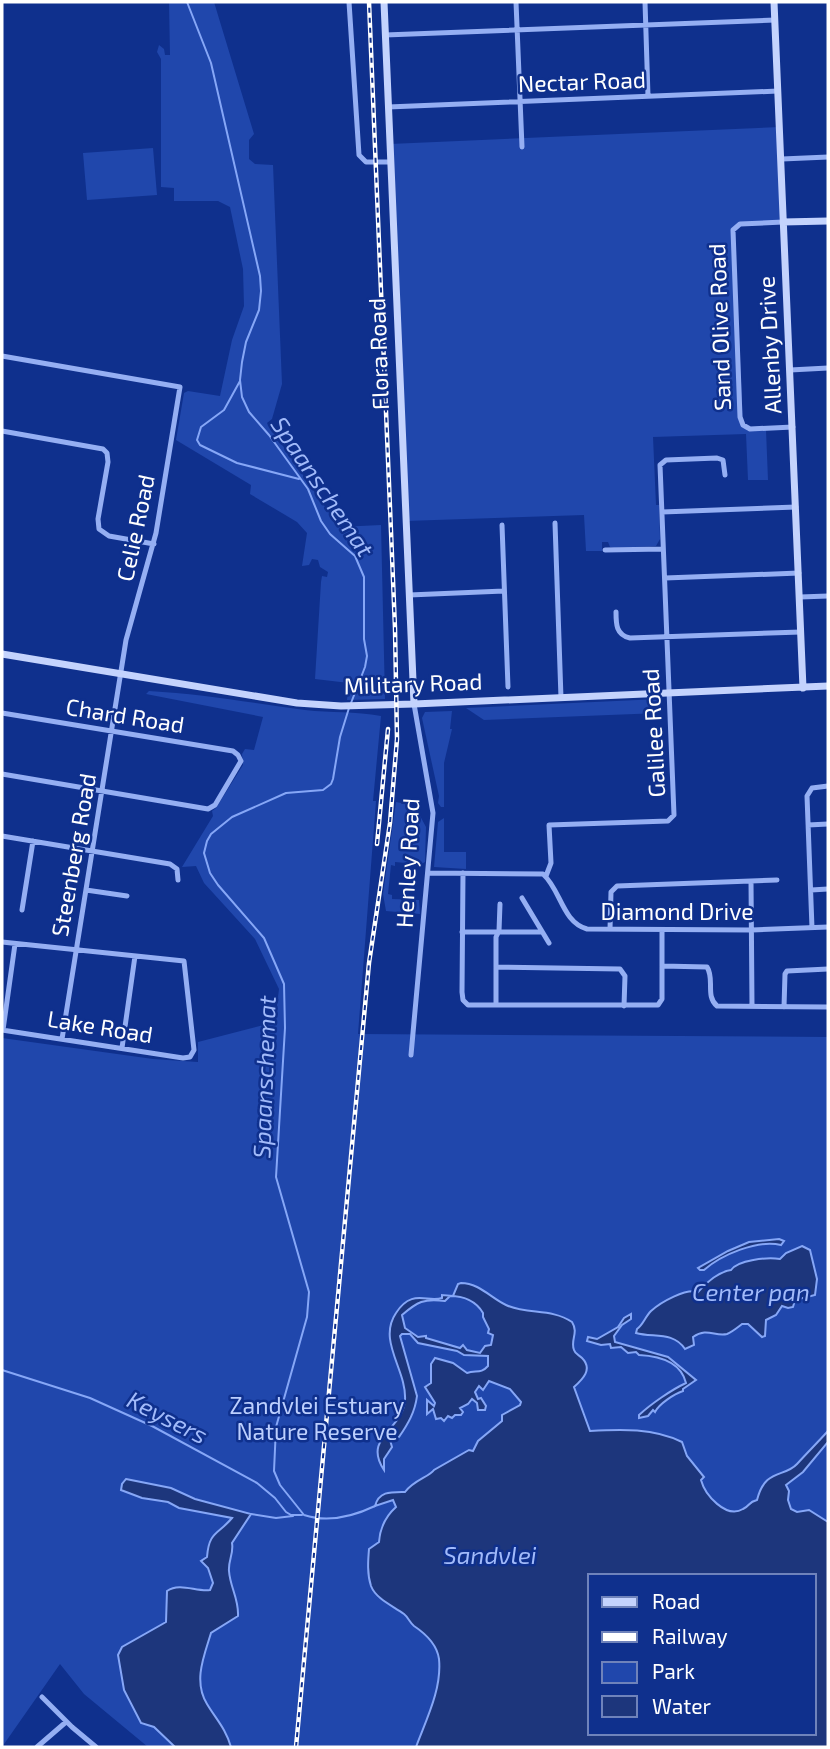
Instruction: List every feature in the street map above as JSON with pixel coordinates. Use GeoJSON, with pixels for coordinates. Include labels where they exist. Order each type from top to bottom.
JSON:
{"type":"FeatureCollection","features":[{"type":"Feature","properties":{"kind":"street"},"geometry":{"type":"LineString","coordinates":[[349,2],[359,155],[366,162],[391,162]]}},
{"type":"Feature","properties":{"kind":"street","name":"Flora Road"},"geometry":{"type":"LineString","coordinates":[[384,2],[414,704]]}},
{"type":"Feature","properties":{"kind":"street"},"geometry":{"type":"LineString","coordinates":[[516,2],[522,146]]}},
{"type":"Feature","properties":{"kind":"street"},"geometry":{"type":"LineString","coordinates":[[645,2],[648,96]]}},
{"type":"Feature","properties":{"kind":"street","name":"Allenby Drive"},"geometry":{"type":"LineString","coordinates":[[774,2],[803,688]]}},
{"type":"Feature","properties":{"kind":"street"},"geometry":{"type":"LineString","coordinates":[[385,35],[775,20]]}},
{"type":"Feature","properties":{"kind":"street","name":"Nectar Road"},"geometry":{"type":"LineString","coordinates":[[388,107],[778,91]]}},
{"type":"Feature","properties":{"kind":"street"},"geometry":{"type":"LineString","coordinates":[[782,159],[828,157]]}},
{"type":"Feature","properties":{"kind":"street"},"geometry":{"type":"LineString","coordinates":[[783,222],[828,220]]}},
{"type":"Feature","properties":{"kind":"street","name":"Sand Olive Road"},"geometry":{"type":"LineString","coordinates":[[783,222],[740,224],[733,230],[740,417],[743,425],[750,429],[793,427]]}},
{"type":"Feature","properties":{"kind":"street","name":"Celie Road"},"geometry":{"type":"LineString","coordinates":[[2,356],[180,387],[154,544],[126,640],[121,676]]}},
{"type":"Feature","properties":{"kind":"street"},"geometry":{"type":"LineString","coordinates":[[790,370],[828,368]]}},
{"type":"Feature","properties":{"kind":"street"},"geometry":{"type":"LineString","coordinates":[[2,431],[103,449],[107,453],[108,462],[98,519],[99,528],[109,536],[154,544]]}},
{"type":"Feature","properties":{"kind":"street","name":"Galilee Road"},"geometry":{"type":"LineString","coordinates":[[546,876],[551,859],[549,825],[668,821],[672,818],[675,811],[661,462],[721,458],[725,475]]}},
{"type":"Feature","properties":{"kind":"street"},"geometry":{"type":"LineString","coordinates":[[662,512],[796,507]]}},
{"type":"Feature","properties":{"kind":"street"},"geometry":{"type":"LineString","coordinates":[[555,523],[561,698]]}},
{"type":"Feature","properties":{"kind":"street"},"geometry":{"type":"LineString","coordinates":[[502,525],[508,687]]}},
{"type":"Feature","properties":{"kind":"street"},"geometry":{"type":"LineString","coordinates":[[605,551],[663,549]]}},
{"type":"Feature","properties":{"kind":"street"},"geometry":{"type":"LineString","coordinates":[[665,578],[799,573]]}},
{"type":"Feature","properties":{"kind":"street"},"geometry":{"type":"LineString","coordinates":[[409,595],[504,591]]}},
{"type":"Feature","properties":{"kind":"street"},"geometry":{"type":"LineString","coordinates":[[800,597],[828,596]]}},
{"type":"Feature","properties":{"kind":"street"},"geometry":{"type":"LineString","coordinates":[[616,612],[617,628],[626,637],[802,632]]}},
{"type":"Feature","properties":{"kind":"street","name":"Military Road"},"geometry":{"type":"LineString","coordinates":[[2,654],[121,676],[297,703],[341,706],[828,687]]}},
{"type":"Feature","properties":{"kind":"street","name":"Steenberg Road"},"geometry":{"type":"LineString","coordinates":[[62,1040],[121,676]]}},
{"type":"Feature","properties":{"kind":"street","name":"Henley Road"},"geometry":{"type":"LineString","coordinates":[[411,1055],[432,800],[414,704]]}},
{"type":"Feature","properties":{"kind":"street","name":"Chard Road"},"geometry":{"type":"LineString","coordinates":[[2,713],[233,751],[240,758],[240,764],[210,808],[102,791]]}},
{"type":"Feature","properties":{"kind":"street"},"geometry":{"type":"LineString","coordinates":[[2,774],[102,791]]}},
{"type":"Feature","properties":{"kind":"street"},"geometry":{"type":"LineString","coordinates":[[813,928],[808,792],[812,788],[828,786]]}},
{"type":"Feature","properties":{"kind":"street"},"geometry":{"type":"LineString","coordinates":[[808,825],[828,824]]}},
{"type":"Feature","properties":{"kind":"street"},"geometry":{"type":"LineString","coordinates":[[2,836],[173,865],[177,869],[178,880]]}},
{"type":"Feature","properties":{"kind":"street"},"geometry":{"type":"LineString","coordinates":[[22,910],[33,841]]}},
{"type":"Feature","properties":{"kind":"street"},"geometry":{"type":"LineString","coordinates":[[428,873],[539,873],[546,876]]}},
{"type":"Feature","properties":{"kind":"street"},"geometry":{"type":"LineString","coordinates":[[463,873],[463,1000],[468,1005],[655,1006],[661,1002],[662,930]]}},
{"type":"Feature","properties":{"kind":"street","name":"Diamond Drive"},"geometry":{"type":"LineString","coordinates":[[546,876],[577,925],[587,929],[752,930],[828,927]]}},
{"type":"Feature","properties":{"kind":"street"},"geometry":{"type":"LineString","coordinates":[[610,929],[611,892],[617,886],[777,880]]}},
{"type":"Feature","properties":{"kind":"street"},"geometry":{"type":"LineString","coordinates":[[751,881],[752,1006]]}},
{"type":"Feature","properties":{"kind":"street"},"geometry":{"type":"LineString","coordinates":[[811,890],[828,889]]}},
{"type":"Feature","properties":{"kind":"street"},"geometry":{"type":"LineString","coordinates":[[86,890],[127,896]]}},
{"type":"Feature","properties":{"kind":"street"},"geometry":{"type":"LineString","coordinates":[[522,898],[549,943]]}},
{"type":"Feature","properties":{"kind":"street"},"geometry":{"type":"LineString","coordinates":[[496,1005],[496,937],[499,931],[500,904]]}},
{"type":"Feature","properties":{"kind":"street"},"geometry":{"type":"LineString","coordinates":[[462,932],[542,932]]}},
{"type":"Feature","properties":{"kind":"street"},"geometry":{"type":"LineString","coordinates":[[2,942],[135,956],[122,1048]]}},
{"type":"Feature","properties":{"kind":"street"},"geometry":{"type":"LineString","coordinates":[[2,1030],[15,944]]}},
{"type":"Feature","properties":{"kind":"street","name":"Lake Road"},"geometry":{"type":"LineString","coordinates":[[2,1030],[183,1058],[192,1054],[194,1047],[185,962],[135,956]]}},
{"type":"Feature","properties":{"kind":"street"},"geometry":{"type":"LineString","coordinates":[[662,966],[706,967],[710,971],[713,1004],[719,1007],[828,1007]]}},
{"type":"Feature","properties":{"kind":"street"},"geometry":{"type":"LineString","coordinates":[[496,967],[620,969],[625,976],[624,1006]]}},
{"type":"Feature","properties":{"kind":"street"},"geometry":{"type":"LineString","coordinates":[[784,1007],[787,971],[828,970]]}},
{"type":"Feature","properties":{"kind":"street"},"geometry":{"type":"LineString","coordinates":[[42,1697],[96,1747]]}},
{"type":"Feature","properties":{"kind":"street"},"geometry":{"type":"LineString","coordinates":[[37,1747],[66,1722]]}},
{"type":"Feature","properties":{"kind":"green space"},"geometry":{"type":"Polygon","coordinates":[[[169,2],[214,2],[254,134],[249,140],[249,159],[255,164],[273,165],[282,384],[272,419],[267,423],[339,527],[381,525],[385,699],[347,700],[349,683],[315,679],[321,582],[322,576],[327,577],[328,572],[320,567],[318,560],[312,559],[309,565],[302,566],[307,533],[297,522],[250,494],[251,485],[176,440],[184,393],[188,391],[220,396],[232,340],[244,306],[243,269],[230,207],[218,201],[174,201],[174,188],[161,187],[161,59],[157,52],[159,45],[164,49],[165,55],[170,55],[169,2]]]}},
{"type":"Feature","properties":{"kind":"green space"},"geometry":{"type":"Polygon","coordinates":[[[780,127],[783,222],[734,227],[743,425],[748,431],[766,430],[768,480],[748,480],[746,434],[653,437],[660,539],[656,546],[614,548],[610,547],[608,542],[602,542],[602,551],[586,551],[584,515],[405,521],[390,144],[780,127]]]}},
{"type":"Feature","properties":{"kind":"green space"},"geometry":{"type":"Polygon","coordinates":[[[153,148],[157,195],[87,200],[83,153],[153,148]]]}},
{"type":"Feature","properties":{"kind":"green space","name":"Zandvlei Estuary Nature Reserve"},"geometry":{"type":"Polygon","coordinates":[[[149,691],[169,692],[305,710],[381,716],[358,1034],[828,1037],[828,1747],[148,1747],[84,1694],[60,1664],[2,1747],[2,1038],[153,1059],[198,1062],[198,1042],[275,1022],[279,989],[255,939],[204,883],[196,866],[182,867],[213,816],[212,811],[243,765],[242,754],[245,749],[254,750],[263,717],[146,694],[149,691]]]}},
{"type":"Feature","properties":{"kind":"green space"},"geometry":{"type":"Polygon","coordinates":[[[659,699],[660,713],[484,720],[466,708],[659,699]]]}},
{"type":"Feature","properties":{"kind":"green space"},"geometry":{"type":"Polygon","coordinates":[[[452,711],[452,729],[444,763],[444,807],[441,807],[422,718],[425,712],[452,711]]]}},
{"type":"Feature","properties":{"kind":"green space"},"geometry":{"type":"Polygon","coordinates":[[[396,802],[407,804],[411,812],[410,820],[418,821],[419,814],[426,827],[425,862],[418,866],[395,862],[395,866],[391,865],[388,894],[392,895],[392,899],[419,900],[420,914],[386,911],[383,894],[396,802]]]}},
{"type":"Feature","properties":{"kind":"green space"},"geometry":{"type":"Polygon","coordinates":[[[444,818],[444,852],[466,852],[466,869],[434,867],[438,822],[444,818]]]}},
{"type":"Feature","properties":{"kind":"water"},"geometry":{"type":"Polygon","coordinates":[[[779,1239],[784,1241],[781,1245],[751,1246],[720,1259],[704,1270],[698,1268],[749,1242],[779,1239]]]}},
{"type":"Feature","properties":{"kind":"water","name":"Center pan"},"geometry":{"type":"Polygon","coordinates":[[[802,1246],[810,1250],[817,1279],[815,1295],[795,1300],[793,1307],[782,1306],[776,1315],[766,1320],[765,1336],[762,1337],[748,1324],[742,1324],[727,1334],[698,1334],[693,1337],[694,1345],[685,1349],[669,1337],[636,1333],[651,1311],[667,1300],[687,1292],[698,1292],[713,1278],[740,1264],[761,1259],[780,1259],[786,1253],[802,1246]]]}},
{"type":"Feature","properties":{"kind":"water","name":"Sandvlei"},"geometry":{"type":"Polygon","coordinates":[[[458,1284],[474,1285],[514,1308],[556,1315],[572,1322],[575,1330],[574,1350],[587,1366],[583,1377],[574,1387],[590,1431],[649,1432],[682,1442],[687,1456],[704,1477],[701,1480],[707,1492],[717,1504],[730,1511],[743,1509],[757,1500],[760,1490],[770,1478],[797,1464],[828,1431],[828,1442],[803,1472],[786,1485],[791,1509],[797,1512],[809,1510],[828,1522],[828,1747],[416,1747],[436,1693],[439,1659],[427,1636],[404,1614],[373,1591],[368,1572],[369,1549],[379,1542],[384,1523],[396,1507],[393,1500],[375,1506],[379,1497],[390,1492],[405,1492],[434,1470],[469,1450],[473,1451],[478,1441],[502,1421],[502,1415],[521,1402],[510,1389],[489,1381],[483,1390],[479,1386],[475,1392],[486,1406],[485,1410],[478,1410],[477,1403],[472,1399],[460,1408],[463,1412],[461,1415],[452,1418],[448,1416],[444,1421],[441,1418],[436,1419],[433,1409],[427,1414],[427,1400],[434,1406],[435,1403],[425,1387],[431,1383],[431,1364],[435,1358],[453,1363],[467,1373],[481,1371],[488,1366],[488,1356],[464,1355],[457,1351],[418,1343],[410,1334],[402,1334],[400,1336],[417,1396],[413,1413],[399,1437],[390,1440],[392,1447],[384,1459],[384,1470],[379,1459],[380,1441],[398,1419],[405,1400],[402,1378],[391,1345],[391,1324],[396,1313],[408,1301],[442,1298],[442,1295],[453,1296],[458,1284]],[[450,1296],[445,1301],[421,1302],[412,1307],[402,1315],[405,1328],[418,1337],[426,1336],[460,1348],[463,1345],[467,1350],[480,1353],[485,1346],[491,1345],[493,1335],[488,1333],[483,1313],[477,1305],[460,1297],[450,1296]]]}},
{"type":"Feature","properties":{"kind":"water"},"geometry":{"type":"Polygon","coordinates":[[[631,1314],[631,1319],[622,1325],[614,1336],[615,1342],[668,1357],[696,1380],[663,1403],[655,1412],[653,1410],[648,1416],[639,1418],[639,1415],[655,1402],[686,1383],[679,1370],[668,1362],[636,1352],[628,1353],[621,1347],[611,1348],[610,1344],[601,1345],[587,1341],[588,1337],[597,1339],[618,1327],[624,1318],[631,1314]]]}},
{"type":"Feature","properties":{"kind":"water"},"geometry":{"type":"Polygon","coordinates":[[[126,1479],[171,1488],[195,1499],[251,1514],[232,1543],[229,1564],[238,1616],[211,1633],[200,1677],[203,1695],[224,1729],[231,1747],[175,1747],[154,1727],[141,1723],[124,1690],[118,1655],[122,1647],[166,1622],[167,1591],[177,1587],[210,1590],[213,1583],[208,1568],[201,1561],[207,1557],[212,1538],[232,1518],[142,1498],[121,1490],[126,1479]]]}},
{"type":"Feature","properties":{"kind":"waterway","name":"Spaanschemat"},"geometry":{"type":"LineString","coordinates":[[187,2],[211,63],[260,276],[259,310],[246,342],[242,362],[242,397],[249,412],[308,489],[321,521],[330,534],[355,556],[364,577],[364,639],[367,656],[351,703]]}},
{"type":"Feature","properties":{"kind":"waterway"},"geometry":{"type":"LineString","coordinates":[[240,381],[224,410],[201,427],[197,440],[200,445],[237,463],[299,479]]}},
{"type":"Feature","properties":{"kind":"waterway","name":"Spaanschemat"},"geometry":{"type":"LineString","coordinates":[[349,708],[331,784],[323,790],[286,793],[232,817],[211,834],[204,853],[210,873],[218,885],[264,938],[284,984],[285,1028],[276,1177],[309,1292],[307,1317],[276,1427],[274,1471],[280,1485],[304,1515],[341,1517],[375,1506]]}},
{"type":"Feature","properties":{"kind":"waterway","name":"Keysers"},"geometry":{"type":"LineString","coordinates":[[2,1370],[90,1398],[152,1426],[257,1483],[291,1515],[302,1515]]}},
{"type":"Feature","properties":{"kind":"waterway"},"geometry":{"type":"LineString","coordinates":[[251,1514],[276,1518],[293,1516]]}},
{"type":"Feature","properties":{"kind":"railway"},"geometry":{"type":"LineString","coordinates":[[296,1747],[369,963],[390,823],[397,739],[395,628],[369,2]]}},
{"type":"Feature","properties":{"kind":"railway"},"geometry":{"type":"LineString","coordinates":[[377,844],[388,729]]}}]}
